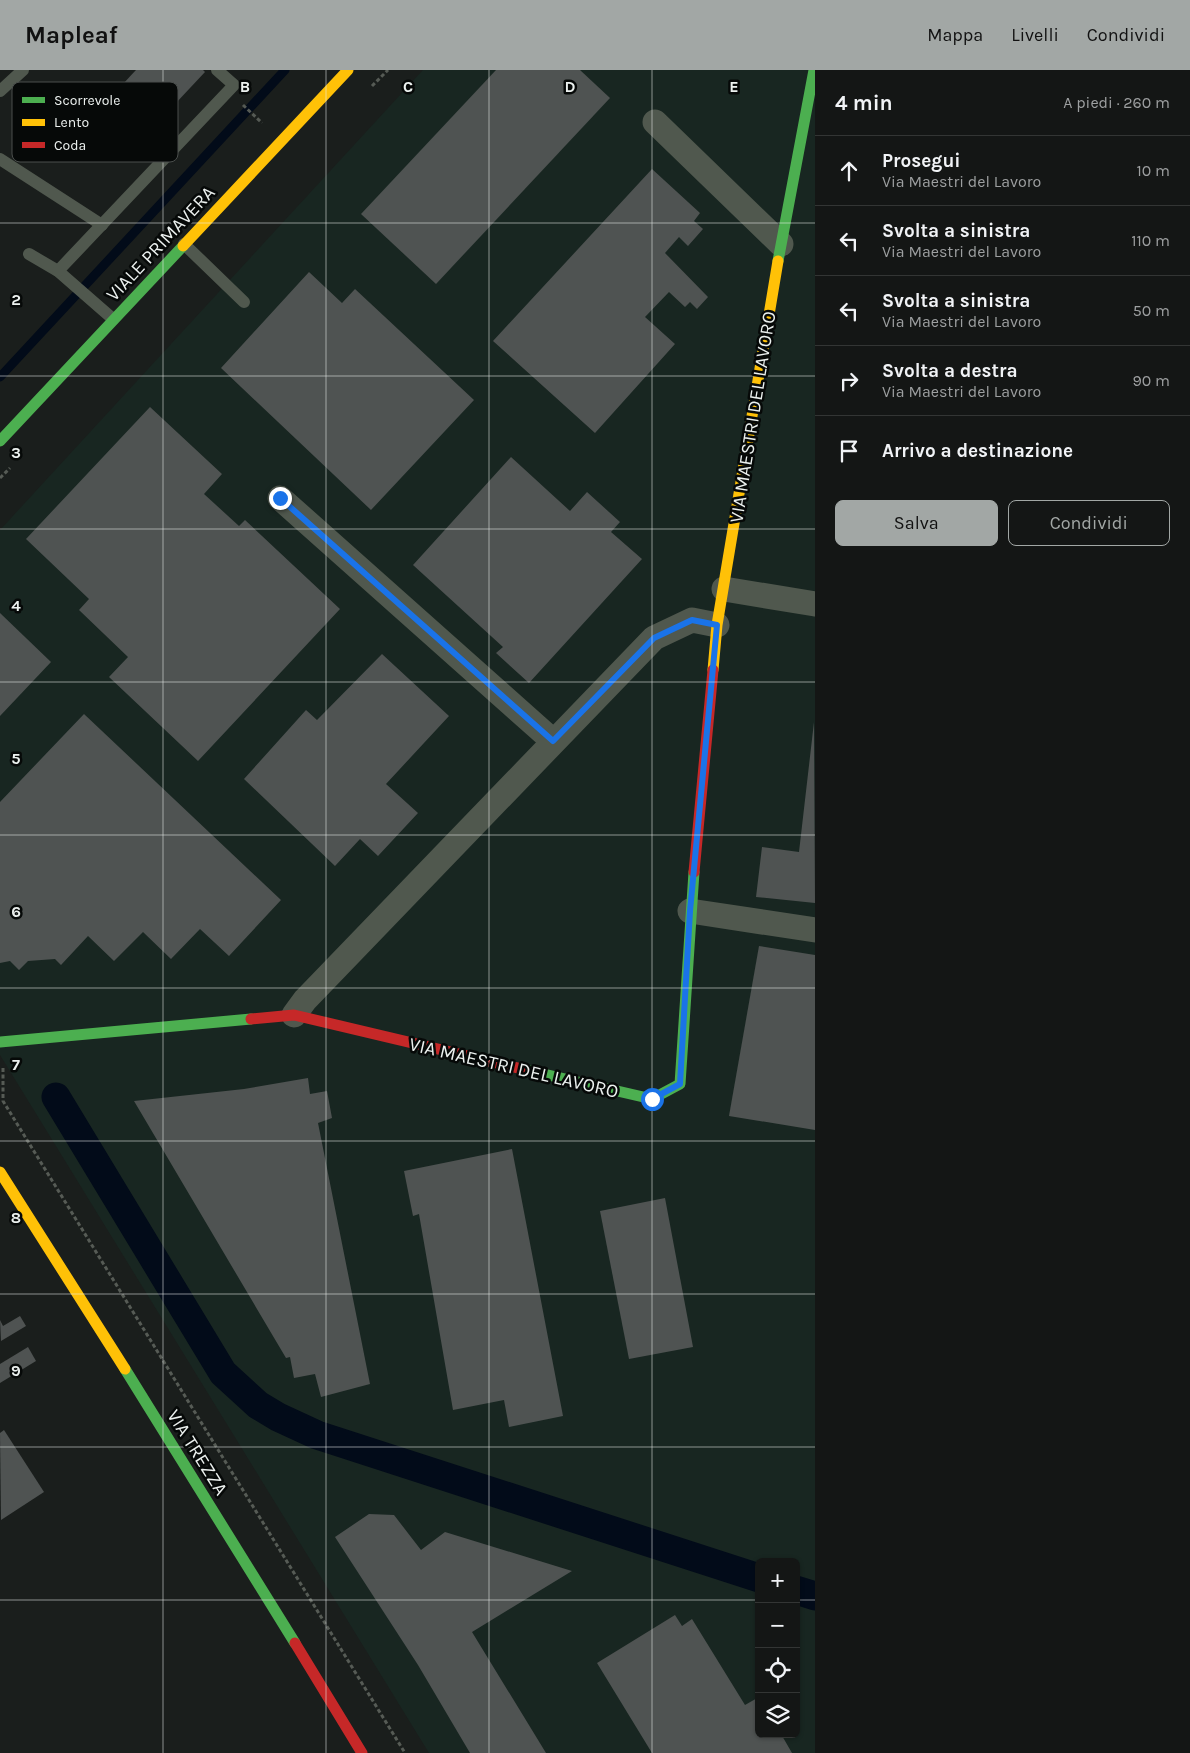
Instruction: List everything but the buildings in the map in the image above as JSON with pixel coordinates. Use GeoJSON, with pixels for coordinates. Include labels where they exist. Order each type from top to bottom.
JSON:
{"type":"FeatureCollection","features":[{"type":"Feature","properties":{"kind":"street","name":"VIALE PRIMAVERA"},"geometry":{"type":"LineString","coordinates":[[0,441],[348,70]]}},
{"type":"Feature","properties":{"kind":"street","name":"VIA MAESTRI DEL LAVORO"},"geometry":{"type":"LineString","coordinates":[[0,1042],[294,1015],[652,1099],[680,1084],[690,911],[717,625],[781,244],[814,70]]}},
{"type":"Feature","properties":{"kind":"street"},"geometry":{"type":"LineString","coordinates":[[655,122],[781,244]]}},
{"type":"Feature","properties":{"kind":"street"},"geometry":{"type":"LineString","coordinates":[[280,498],[553,741]]}},
{"type":"Feature","properties":{"kind":"street"},"geometry":{"type":"LineString","coordinates":[[724,589],[815,604]]}},
{"type":"Feature","properties":{"kind":"street"},"geometry":{"type":"LineString","coordinates":[[294,1015],[305,1000],[654,638],[692,620],[717,625]]}},
{"type":"Feature","properties":{"kind":"street"},"geometry":{"type":"LineString","coordinates":[[690,911],[815,930]]}},
{"type":"Feature","properties":{"kind":"street","name":"VIA TREZZA"},"geometry":{"type":"LineString","coordinates":[[0,1172],[197,1483],[362,1753]]}},
{"type":"Feature","properties":{"kind":"lane"},"geometry":{"type":"LineString","coordinates":[[0,92],[23,70]]}},
{"type":"Feature","properties":{"kind":"lane"},"geometry":{"type":"LineString","coordinates":[[178,145],[234,86],[217,70]]}},
{"type":"Feature","properties":{"kind":"lane"},"geometry":{"type":"LineString","coordinates":[[0,160],[102,225]]}},
{"type":"Feature","properties":{"kind":"lane"},"geometry":{"type":"LineString","coordinates":[[58,272],[162,162]]}},
{"type":"Feature","properties":{"kind":"lane"},"geometry":{"type":"LineString","coordinates":[[184,244],[244,302]]}},
{"type":"Feature","properties":{"kind":"lane"},"geometry":{"type":"LineString","coordinates":[[29,254],[58,272],[113,319]]}},
{"type":"Feature","properties":{"kind":"path"},"geometry":{"type":"LineString","coordinates":[[237,100],[254,115]]}},
{"type":"Feature","properties":{"kind":"path"},"geometry":{"type":"LineString","coordinates":[[0,1042],[2,1101],[405,1753]]}},
{"type":"Feature","properties":{"kind":"shaded area"},"geometry":{"type":"Polygon","coordinates":[[[423,70],[815,70],[815,1753],[429,1753],[0,1055],[0,530],[423,70]]]}},
{"type":"Feature","properties":{"kind":"waterway"},"geometry":{"type":"LineString","coordinates":[[0,377],[285,70]]}},
{"type":"Feature","properties":{"kind":"waterway"},"geometry":{"type":"LineString","coordinates":[[56,1097],[223,1373],[258,1405],[278,1417],[317,1435],[755,1577]]}},
{"type":"Feature","properties":{"kind":"waterway"},"geometry":{"type":"LineString","coordinates":[[800,1591],[815,1596]]}},
{"type":"Feature","properties":{"kind":"traffic: fast"},"geometry":{"type":"LineString","coordinates":[[778,261],[814,70]]}},
{"type":"Feature","properties":{"kind":"traffic: fast"},"geometry":{"type":"LineString","coordinates":[[0,441],[183,246]]}},
{"type":"Feature","properties":{"kind":"traffic: fast"},"geometry":{"type":"LineString","coordinates":[[522,1069],[652,1099],[680,1084],[694,872]]}},
{"type":"Feature","properties":{"kind":"traffic: fast"},"geometry":{"type":"LineString","coordinates":[[0,1042],[251,1019]]}},
{"type":"Feature","properties":{"kind":"traffic: fast"},"geometry":{"type":"LineString","coordinates":[[125,1369],[295,1643]]}},
{"type":"Feature","properties":{"kind":"traffic: slow"},"geometry":{"type":"LineString","coordinates":[[183,246],[348,70]]}},
{"type":"Feature","properties":{"kind":"traffic: slow"},"geometry":{"type":"LineString","coordinates":[[713,670],[717,625],[778,261]]}},
{"type":"Feature","properties":{"kind":"traffic: slow"},"geometry":{"type":"LineString","coordinates":[[0,1172],[125,1369]]}},
{"type":"Feature","properties":{"kind":"traffic: jam"},"geometry":{"type":"LineString","coordinates":[[694,872],[713,670]]}},
{"type":"Feature","properties":{"kind":"traffic: jam"},"geometry":{"type":"LineString","coordinates":[[251,1019],[294,1015],[522,1069]]}},
{"type":"Feature","properties":{"kind":"traffic: jam"},"geometry":{"type":"LineString","coordinates":[[295,1643],[362,1753]]}},
{"type":"Feature","properties":{"kind":"route"},"geometry":{"type":"LineString","coordinates":[[280,498],[553,741],[654,638],[692,620],[717,625],[690,911],[680,1084],[652,1099]]}}]}
